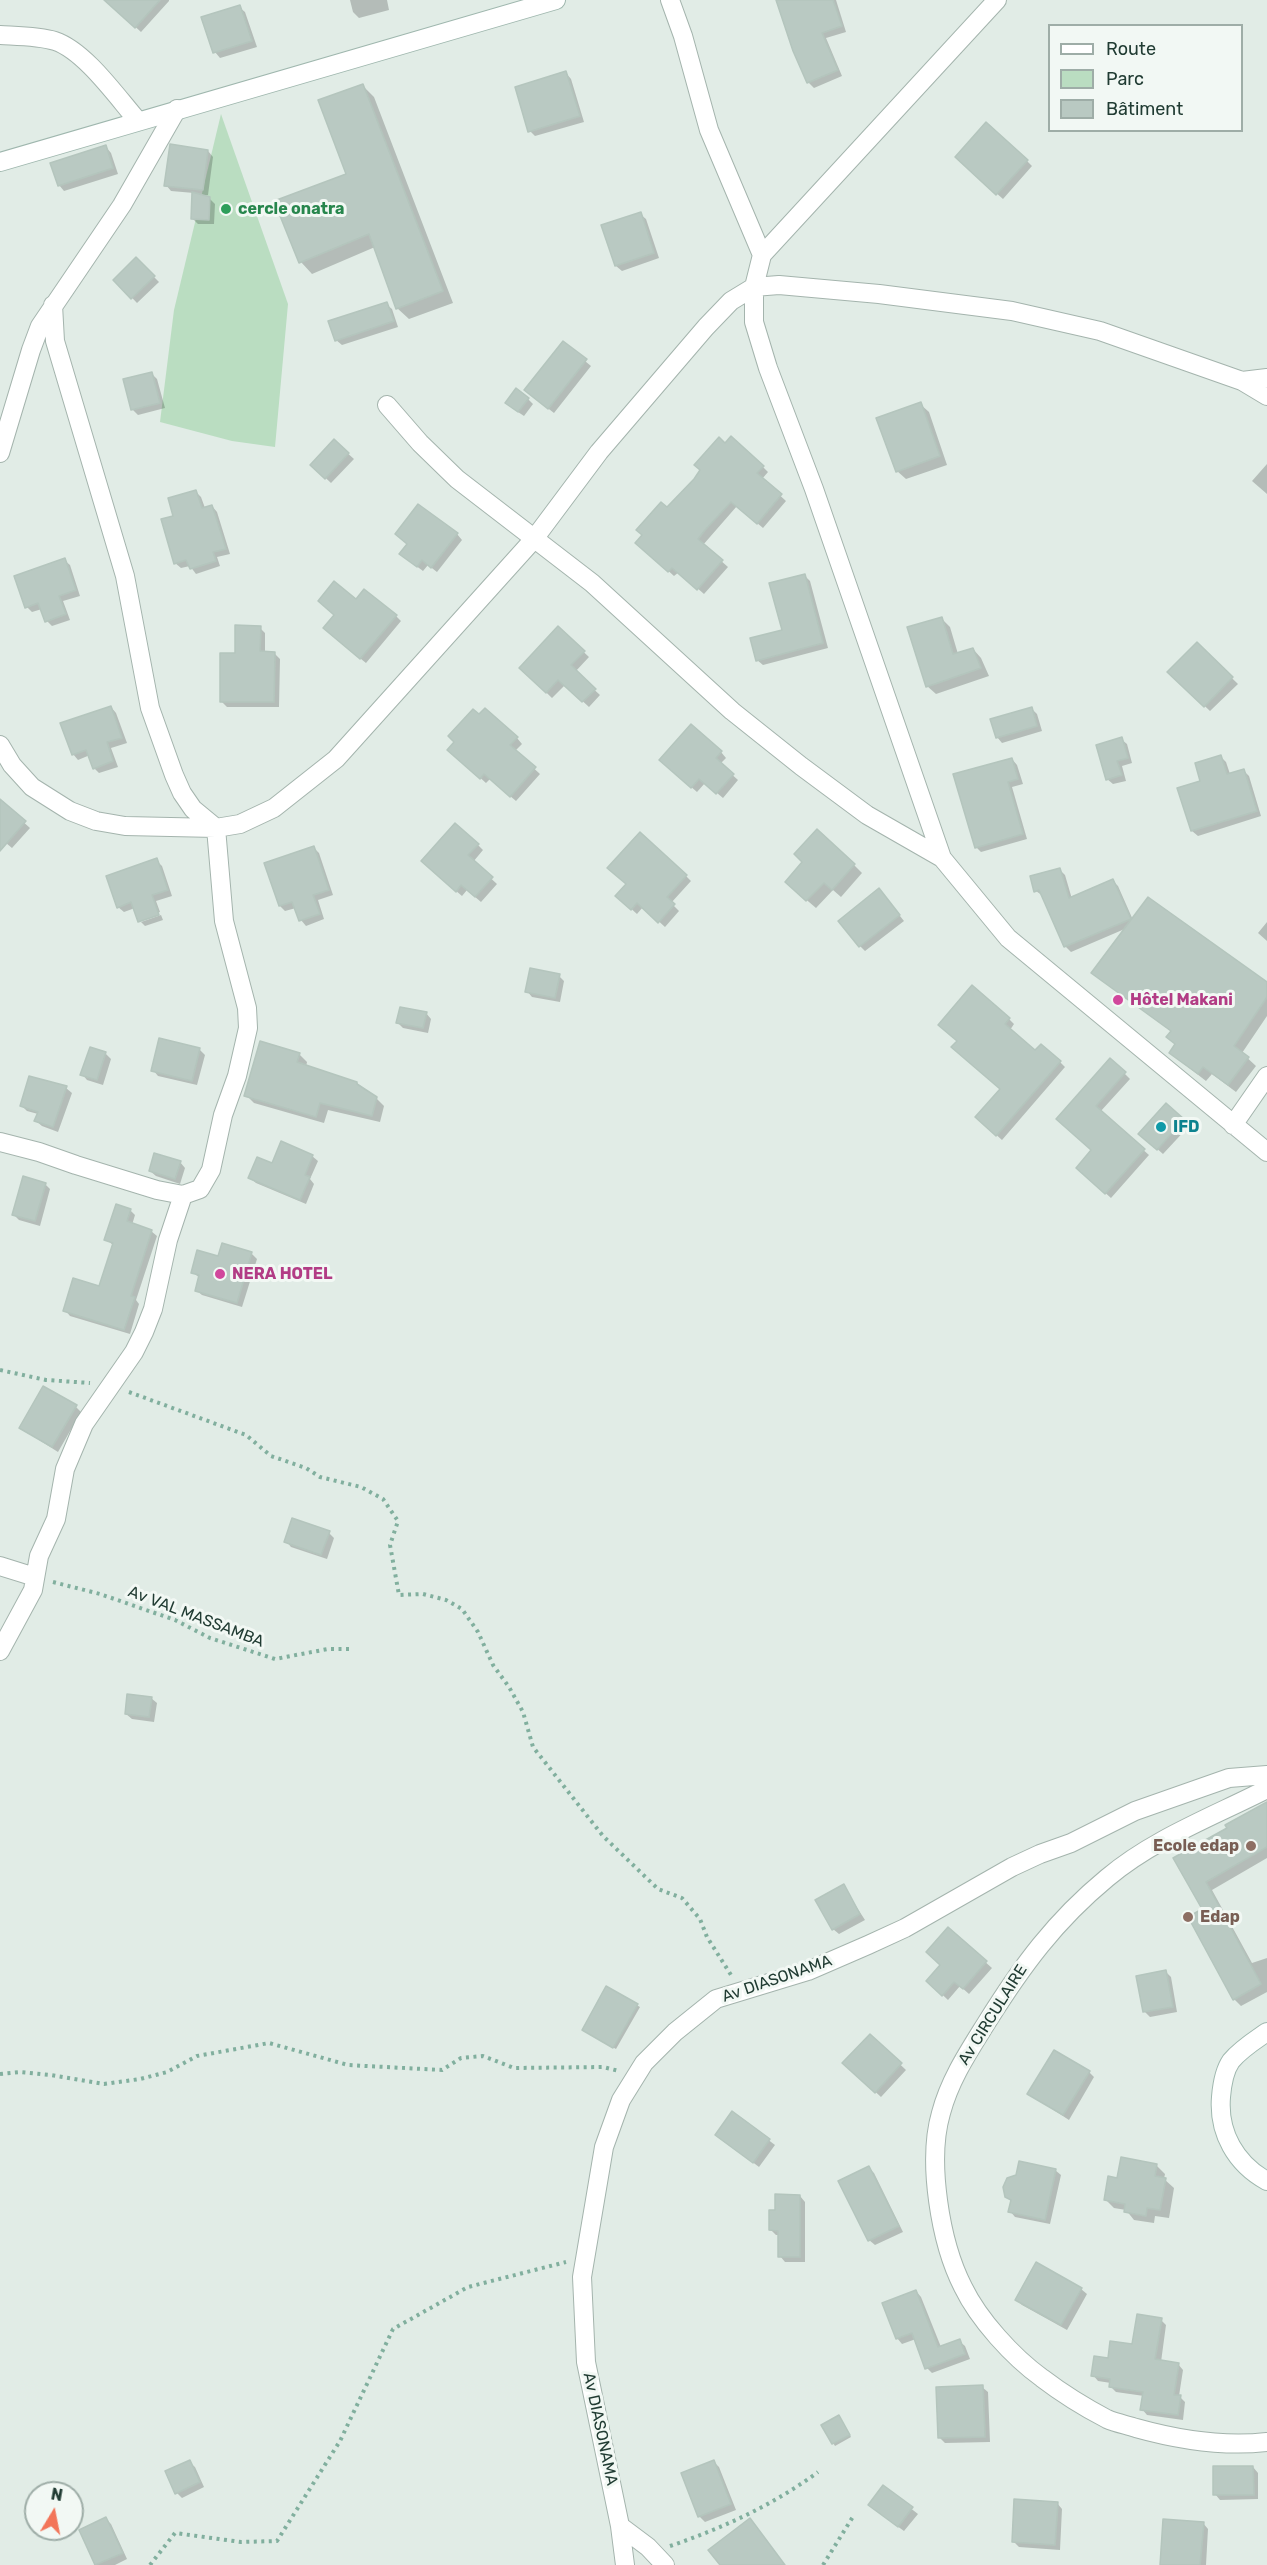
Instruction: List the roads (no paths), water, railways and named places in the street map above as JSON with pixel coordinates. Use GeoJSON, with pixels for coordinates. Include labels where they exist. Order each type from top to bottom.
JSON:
{"type":"FeatureCollection","features":[{"type":"Feature","properties":{"kind":"street"},"geometry":{"type":"LineString","coordinates":[[0,162],[556,0]]}},
{"type":"Feature","properties":{"kind":"street"},"geometry":{"type":"LineString","coordinates":[[670,0],[683,36],[709,130],[762,255]]}},
{"type":"Feature","properties":{"kind":"street"},"geometry":{"type":"LineString","coordinates":[[942,858],[814,489],[768,368],[754,322],[754,287],[762,255],[997,0]]}},
{"type":"Feature","properties":{"kind":"street"},"geometry":{"type":"LineString","coordinates":[[0,34],[54,40],[66,45],[98,75],[138,121]]}},
{"type":"Feature","properties":{"kind":"street"},"geometry":{"type":"LineString","coordinates":[[0,453],[40,326],[122,205],[177,109]]}},
{"type":"Feature","properties":{"kind":"street"},"geometry":{"type":"LineString","coordinates":[[0,746],[12,765],[32,787],[70,811],[96,821],[125,826],[216,828],[240,824],[274,808],[336,759],[534,539],[599,452],[654,387],[731,301],[754,287],[779,285],[890,295],[1012,311],[1100,331],[1242,381],[1267,396]]}},
{"type":"Feature","properties":{"kind":"street"},"geometry":{"type":"LineString","coordinates":[[0,1142],[39,1152],[157,1190],[183,1195],[200,1189],[211,1170],[223,1115],[237,1076],[248,1028],[247,1008],[224,921],[216,828],[193,809],[182,793],[150,708],[125,576],[55,341],[53,305]]}},
{"type":"Feature","properties":{"kind":"street"},"geometry":{"type":"LineString","coordinates":[[1242,381],[1267,378]]}},
{"type":"Feature","properties":{"kind":"street"},"geometry":{"type":"LineString","coordinates":[[387,405],[420,443],[457,479],[592,582],[732,711],[801,766],[867,814],[942,858],[1008,938],[1267,1152]]}},
{"type":"Feature","properties":{"kind":"street"},"geometry":{"type":"LineString","coordinates":[[1233,1125],[1267,1076]]}},
{"type":"Feature","properties":{"kind":"street"},"geometry":{"type":"LineString","coordinates":[[0,1651],[33,1590],[39,1556],[56,1520],[60,1490],[73,1448],[84,1424],[134,1352],[153,1309],[168,1240],[183,1195]]}},
{"type":"Feature","properties":{"kind":"street"},"geometry":{"type":"LineString","coordinates":[[0,1566],[35,1577]]}},
{"type":"Feature","properties":{"kind":"street","name":"Av DIASONAMA"},"geometry":{"type":"LineString","coordinates":[[625,2565],[620,2526],[586,2362],[581,2301],[584,2257],[604,2146],[621,2100],[644,2063],[675,2032],[716,1999],[808,1971],[878,1941],[1012,1867],[1071,1843],[1135,1811],[1229,1778],[1267,1776]]}},
{"type":"Feature","properties":{"kind":"street","name":"Av CIRCULAIRE"},"geometry":{"type":"LineString","coordinates":[[1267,1789],[1161,1842],[1109,1876],[1064,1916],[1020,1969],[965,2055],[940,2113],[935,2176],[953,2265],[964,2289],[1021,2362],[1069,2398],[1110,2420],[1162,2435],[1224,2445],[1267,2442]]}},
{"type":"Feature","properties":{"kind":"street"},"geometry":{"type":"LineString","coordinates":[[1267,2032],[1243,2049],[1230,2063],[1222,2084],[1219,2114],[1230,2147],[1246,2168],[1267,2181]]}},
{"type":"Feature","properties":{"kind":"street"},"geometry":{"type":"LineString","coordinates":[[620,2526],[658,2558]]}},
{"type":"Feature","properties":{"kind":"place","name":"cercle onatra"},"geometry":{"type":"Point","coordinates":[226,209]}},
{"type":"Feature","properties":{"kind":"place","name":"Hôtel Makani"},"geometry":{"type":"Point","coordinates":[1118,1000]}},
{"type":"Feature","properties":{"kind":"place","name":"IFD"},"geometry":{"type":"Point","coordinates":[1161,1127]}},
{"type":"Feature","properties":{"kind":"place","name":"NERA HOTEL"},"geometry":{"type":"Point","coordinates":[220,1274]}},
{"type":"Feature","properties":{"kind":"place","name":"Ecole edap"},"geometry":{"type":"Point","coordinates":[1251,1846]}},
{"type":"Feature","properties":{"kind":"place","name":"Edap"},"geometry":{"type":"Point","coordinates":[1188,1917]}}]}
